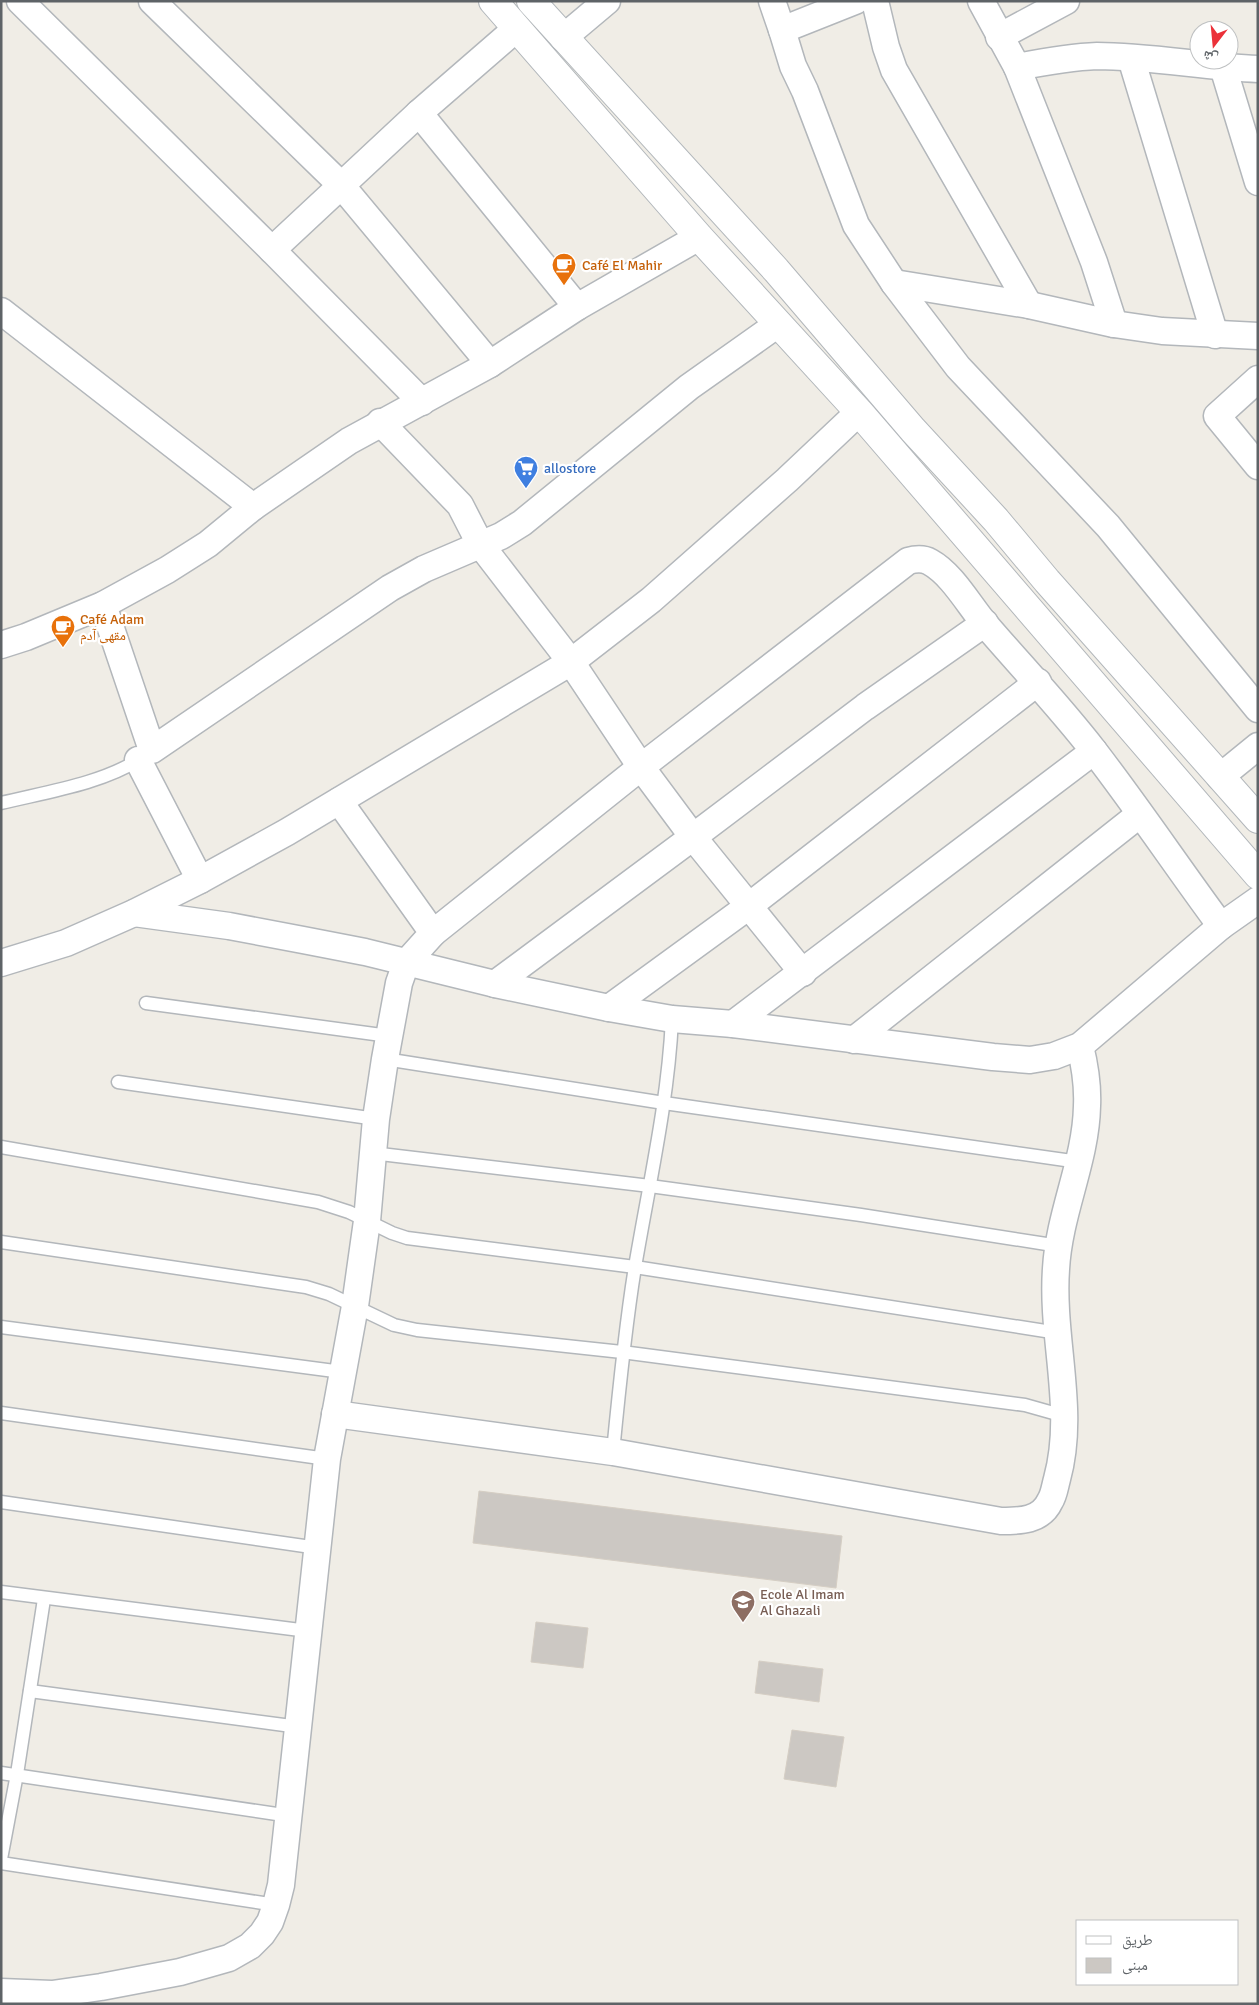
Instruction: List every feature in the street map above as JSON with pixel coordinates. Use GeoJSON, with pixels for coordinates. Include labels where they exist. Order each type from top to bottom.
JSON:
{"type":"FeatureCollection","features":[{"type":"Feature","properties":{"kind":"main road"},"geometry":{"type":"LineString","coordinates":[[493,1],[699,238],[859,412],[1258,876]]}},
{"type":"Feature","properties":{"kind":"main road"},"geometry":{"type":"LineString","coordinates":[[531,1],[776,270],[870,381],[996,520],[1047,581],[1258,819]]}},
{"type":"Feature","properties":{"kind":"street"},"geometry":{"type":"LineString","coordinates":[[20,1],[272,250],[422,402]]}},
{"type":"Feature","properties":{"kind":"street"},"geometry":{"type":"LineString","coordinates":[[152,1],[341,185],[490,364]]}},
{"type":"Feature","properties":{"kind":"street"},"geometry":{"type":"LineString","coordinates":[[563,38],[607,1]]}},
{"type":"Feature","properties":{"kind":"street"},"geometry":{"type":"LineString","coordinates":[[772,1],[793,66],[805,91],[856,225],[894,283],[958,367],[1108,526],[1258,709]]}},
{"type":"Feature","properties":{"kind":"street"},"geometry":{"type":"LineString","coordinates":[[782,30],[855,1]]}},
{"type":"Feature","properties":{"kind":"street"},"geometry":{"type":"LineString","coordinates":[[875,1],[886,47],[894,70],[1029,305]]}},
{"type":"Feature","properties":{"kind":"street"},"geometry":{"type":"LineString","coordinates":[[982,1],[999,37],[1017,67],[1094,262],[1114,324]]}},
{"type":"Feature","properties":{"kind":"street"},"geometry":{"type":"LineString","coordinates":[[999,37],[1066,1]]}},
{"type":"Feature","properties":{"kind":"street"},"geometry":{"type":"LineString","coordinates":[[272,250],[419,113],[517,28]]}},
{"type":"Feature","properties":{"kind":"street"},"geometry":{"type":"LineString","coordinates":[[1017,67],[1061,59],[1088,57],[1131,58],[1189,64]]}},
{"type":"Feature","properties":{"kind":"street"},"geometry":{"type":"LineString","coordinates":[[1131,58],[1215,335]]}},
{"type":"Feature","properties":{"kind":"street"},"geometry":{"type":"LineString","coordinates":[[1239,68],[1258,69]]}},
{"type":"Feature","properties":{"kind":"street"},"geometry":{"type":"LineString","coordinates":[[1224,70],[1258,182]]}},
{"type":"Feature","properties":{"kind":"street"},"geometry":{"type":"LineString","coordinates":[[419,113],[577,308]]}},
{"type":"Feature","properties":{"kind":"street"},"geometry":{"type":"LineString","coordinates":[[1,645],[26,637],[103,605],[168,570],[208,544],[316,462],[380,422],[422,402],[490,364],[577,308],[699,238]]}},
{"type":"Feature","properties":{"kind":"street"},"geometry":{"type":"LineString","coordinates":[[894,283],[1029,305],[1114,324],[1162,331],[1258,336]]}},
{"type":"Feature","properties":{"kind":"street"},"geometry":{"type":"LineString","coordinates":[[1,311],[253,508]]}},
{"type":"Feature","properties":{"kind":"street"},"geometry":{"type":"LineString","coordinates":[[145,755],[390,588],[424,569],[501,536],[522,523],[689,388],[778,324]]}},
{"type":"Feature","properties":{"kind":"street"},"geometry":{"type":"LineString","coordinates":[[1258,379],[1217,416],[1258,466]]}},
{"type":"Feature","properties":{"kind":"street"},"geometry":{"type":"LineString","coordinates":[[1,963],[66,943],[134,913],[200,880],[340,801],[571,662],[651,600],[767,498],[859,412]]}},
{"type":"Feature","properties":{"kind":"street"},"geometry":{"type":"LineString","coordinates":[[380,422],[460,505],[480,544],[571,662],[640,767],[693,837],[803,973]]}},
{"type":"Feature","properties":{"kind":"street"},"geometry":{"type":"LineString","coordinates":[[1,1992],[52,1994],[101,1987],[180,1972],[228,1958],[250,1946],[262,1934],[276,1905],[281,1885],[290,1816],[308,1631],[328,1459],[342,1372],[356,1306],[376,1119],[387,1047],[399,983],[406,963],[433,934],[640,767],[908,561],[921,559],[938,567],[1038,682],[1094,751],[1220,926]]}},
{"type":"Feature","properties":{"kind":"street"},"geometry":{"type":"LineString","coordinates":[[103,605],[145,755],[200,880]]}},
{"type":"Feature","properties":{"kind":"street"},"geometry":{"type":"LineString","coordinates":[[495,984],[864,707],[985,623]]}},
{"type":"Feature","properties":{"kind":"street"},"geometry":{"type":"LineString","coordinates":[[609,1008],[749,906],[1038,682]]}},
{"type":"Feature","properties":{"kind":"street"},"geometry":{"type":"LineString","coordinates":[[1220,777],[1258,746]]}},
{"type":"Feature","properties":{"kind":"street"},"geometry":{"type":"LineString","coordinates":[[733,1024],[803,973],[1094,751]]}},
{"type":"Feature","properties":{"kind":"street"},"geometry":{"type":"LineString","coordinates":[[340,801],[433,934]]}},
{"type":"Feature","properties":{"kind":"street"},"geometry":{"type":"LineString","coordinates":[[854,1040],[1140,814]]}},
{"type":"Feature","properties":{"kind":"street"},"geometry":{"type":"LineString","coordinates":[[134,913],[229,926],[303,940],[495,984],[672,1019],[733,1024],[993,1058],[1030,1060],[1054,1056],[1080,1046],[1220,926],[1258,900]]}},
{"type":"Feature","properties":{"kind":"street"},"geometry":{"type":"LineString","coordinates":[[335,1414],[613,1452],[1001,1521],[1025,1521],[1041,1513],[1050,1501],[1061,1464],[1064,1416],[1063,1376],[1055,1300],[1056,1267],[1059,1246],[1079,1162],[1087,1107],[1085,1068],[1080,1046]]}},
{"type":"Feature","properties":{"kind":"lane"},"geometry":{"type":"LineString","coordinates":[[1,803],[72,786],[125,768],[145,755]]}},
{"type":"Feature","properties":{"kind":"lane"},"geometry":{"type":"LineString","coordinates":[[146,1003],[387,1047],[664,1103],[1079,1162]]}},
{"type":"Feature","properties":{"kind":"lane"},"geometry":{"type":"LineString","coordinates":[[613,1452],[622,1352],[664,1103],[670,1058],[672,1019]]}},
{"type":"Feature","properties":{"kind":"lane"},"geometry":{"type":"LineString","coordinates":[[118,1082],[376,1119]]}},
{"type":"Feature","properties":{"kind":"lane"},"geometry":{"type":"LineString","coordinates":[[1,1147],[318,1202],[349,1212],[392,1233],[407,1238],[635,1267],[1058,1333]]}},
{"type":"Feature","properties":{"kind":"lane"},"geometry":{"type":"LineString","coordinates":[[372,1154],[650,1186],[862,1215],[1059,1246]]}},
{"type":"Feature","properties":{"kind":"lane"},"geometry":{"type":"LineString","coordinates":[[1,1242],[306,1287],[329,1294],[394,1325],[417,1330],[622,1352],[1025,1406],[1064,1416]]}},
{"type":"Feature","properties":{"kind":"lane"},"geometry":{"type":"LineString","coordinates":[[1,1327],[342,1372]]}},
{"type":"Feature","properties":{"kind":"lane"},"geometry":{"type":"LineString","coordinates":[[1,1413],[328,1459]]}},
{"type":"Feature","properties":{"kind":"lane"},"geometry":{"type":"LineString","coordinates":[[1,1502],[318,1548]]}},
{"type":"Feature","properties":{"kind":"lane"},"geometry":{"type":"LineString","coordinates":[[1,1592],[44,1599],[308,1631]]}},
{"type":"Feature","properties":{"kind":"lane"},"geometry":{"type":"LineString","coordinates":[[44,1599],[17,1774],[1,1861],[276,1905]]}},
{"type":"Feature","properties":{"kind":"lane"},"geometry":{"type":"LineString","coordinates":[[30,1691],[299,1727]]}},
{"type":"Feature","properties":{"kind":"lane"},"geometry":{"type":"LineString","coordinates":[[1,1773],[290,1816]]}},
{"type":"Feature","properties":{"kind":"building"},"geometry":{"type":"Polygon","coordinates":[[[479,1491],[842,1536],[836,1588],[473,1543],[479,1491]]]}},
{"type":"Feature","properties":{"kind":"building"},"geometry":{"type":"Polygon","coordinates":[[[536,1622],[588,1628],[583,1668],[531,1662],[536,1622]]]}},
{"type":"Feature","properties":{"kind":"building"},"geometry":{"type":"Polygon","coordinates":[[[759,1661],[823,1669],[819,1702],[755,1693],[759,1661]]]}},
{"type":"Feature","properties":{"kind":"building"},"geometry":{"type":"Polygon","coordinates":[[[792,1730],[844,1737],[836,1787],[784,1779],[792,1730]]]}},
{"type":"Feature","properties":{"kind":"place","name":"Café El Mahir"},"geometry":{"type":"Point","coordinates":[564,286]}},
{"type":"Feature","properties":{"kind":"place","name":"allostore"},"geometry":{"type":"Point","coordinates":[526,489]}},
{"type":"Feature","properties":{"kind":"place","name":"Café Adam مقهى آدم"},"geometry":{"type":"Point","coordinates":[63,648]}},
{"type":"Feature","properties":{"kind":"place","name":"Ecole Al Imam Al Ghazali"},"geometry":{"type":"Point","coordinates":[743,1623]}}]}
